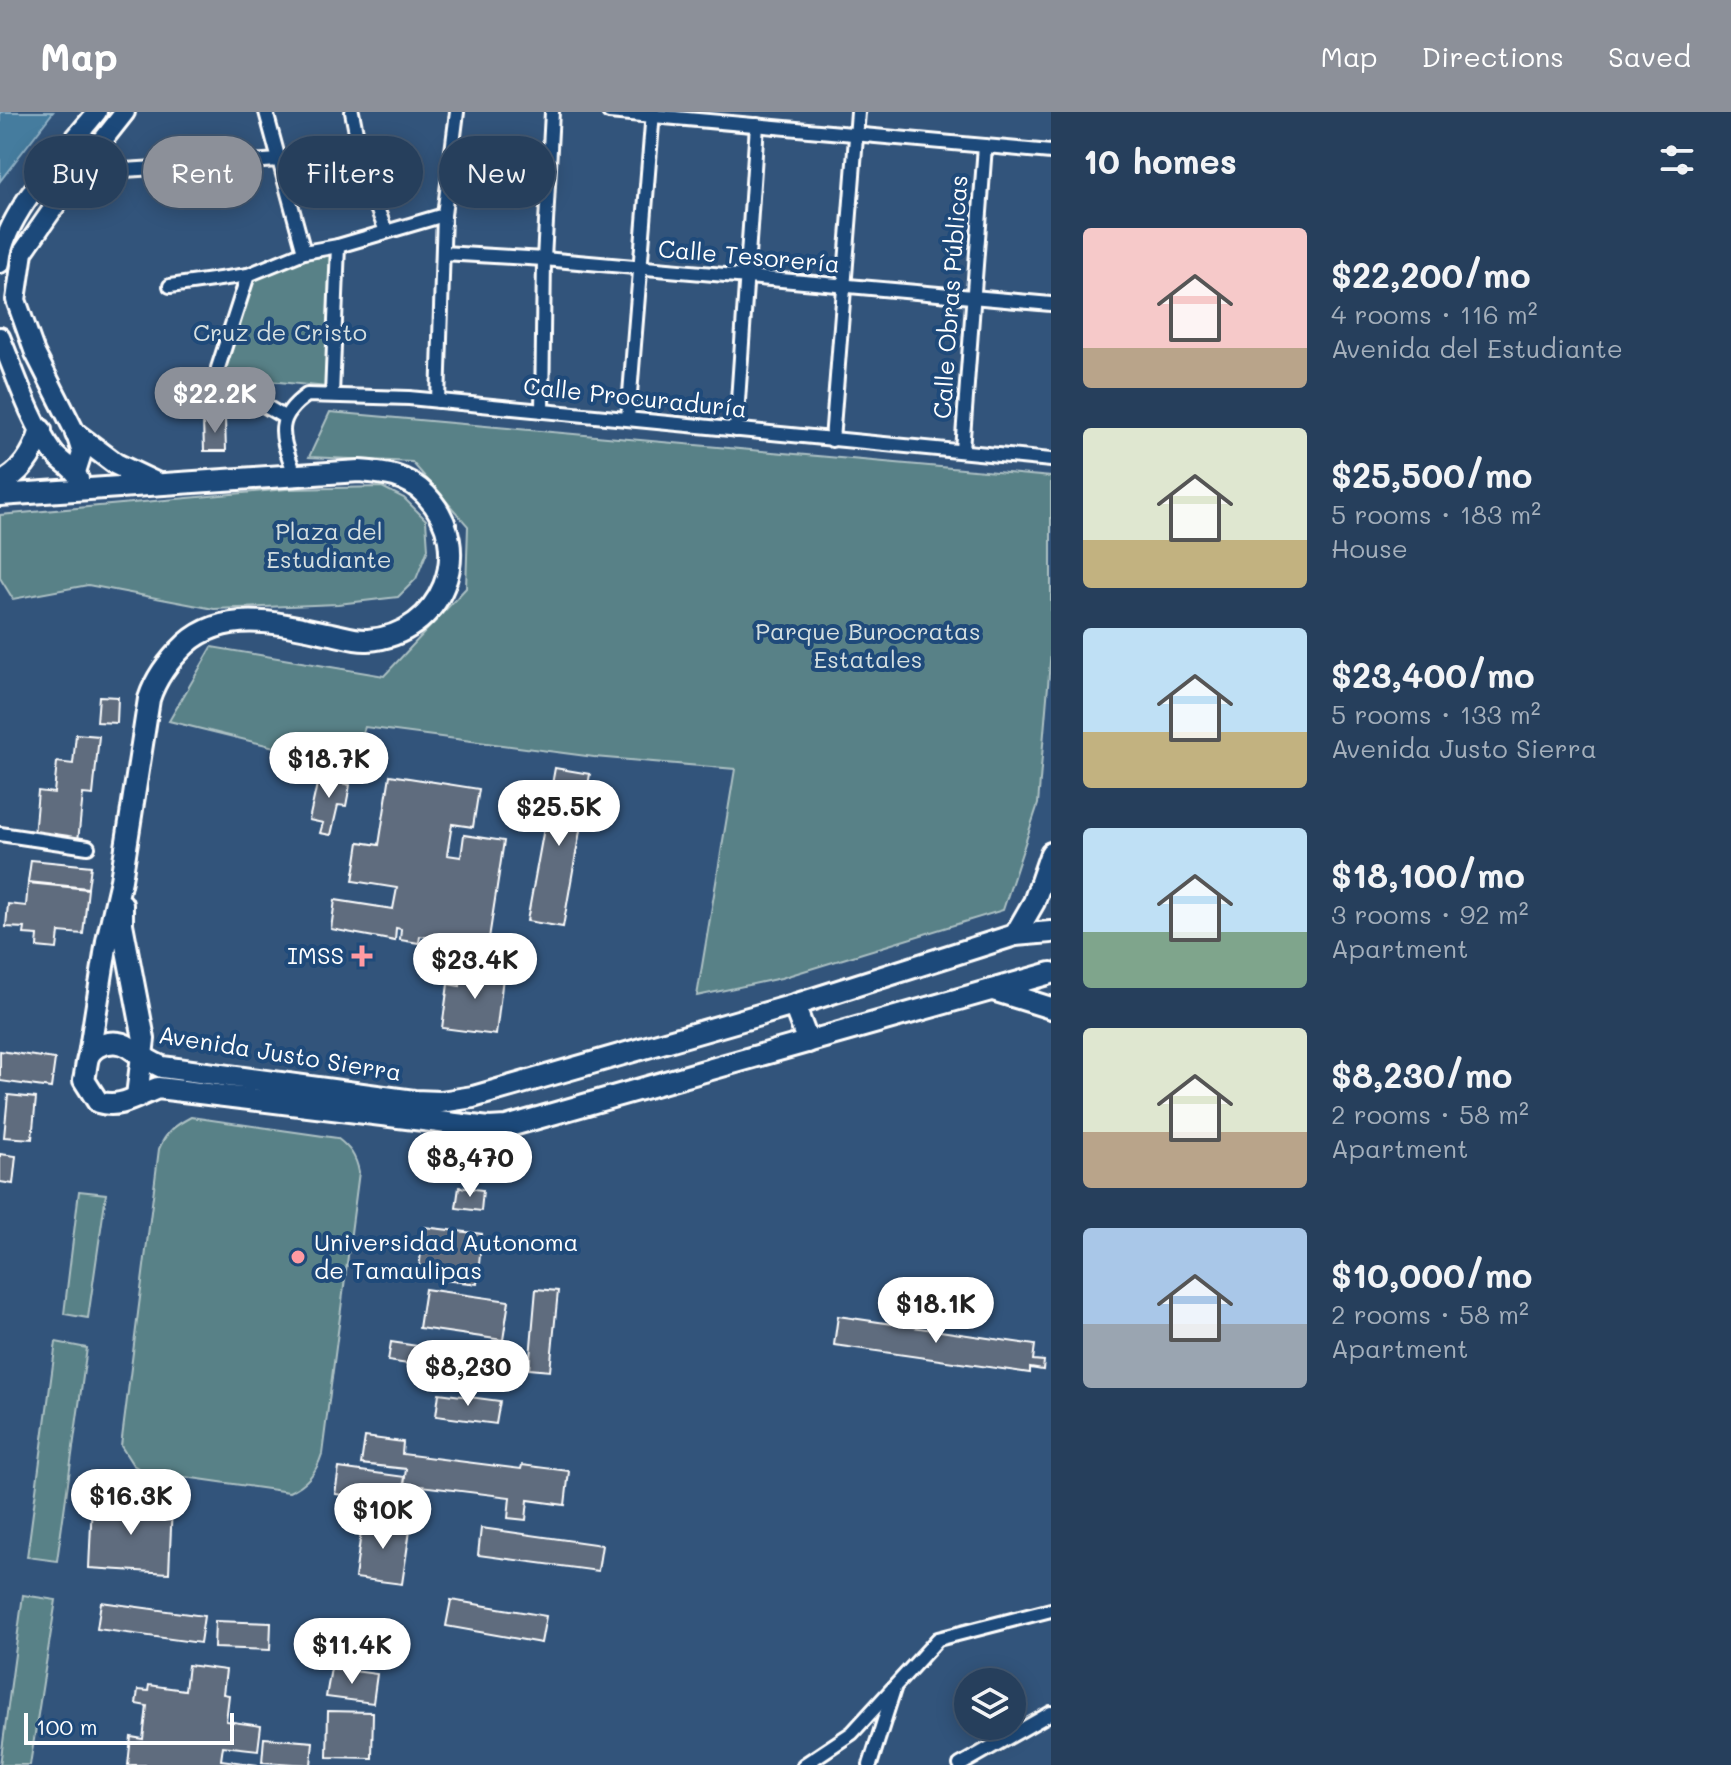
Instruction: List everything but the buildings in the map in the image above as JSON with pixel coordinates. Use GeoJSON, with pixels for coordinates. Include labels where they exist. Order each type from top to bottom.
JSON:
{"type":"FeatureCollection","features":[{"type":"Feature","properties":{"kind":"main road"},"geometry":{"type":"LineString","coordinates":[[0,263],[18,211],[97,112]]}},
{"type":"Feature","properties":{"kind":"main road"},"geometry":{"type":"LineString","coordinates":[[80,481],[82,453],[76,434],[35,353],[16,300],[23,252],[84,164],[125,112]]}},
{"type":"Feature","properties":{"kind":"main road"},"geometry":{"type":"LineString","coordinates":[[0,337],[41,430],[55,455],[80,481]]}},
{"type":"Feature","properties":{"kind":"main road"},"geometry":{"type":"LineString","coordinates":[[0,483],[14,476],[29,459],[41,430]]}},
{"type":"Feature","properties":{"kind":"main road"},"geometry":{"type":"LineString","coordinates":[[76,434],[116,464],[160,485]]}},
{"type":"Feature","properties":{"kind":"main road"},"geometry":{"type":"LineString","coordinates":[[0,495],[80,481],[160,485],[359,471],[387,473],[407,480],[426,496],[446,532],[450,567],[445,588],[436,604],[407,628],[368,640],[277,623],[242,621],[217,625],[194,637],[165,666],[154,684],[141,745],[121,880],[107,941],[89,1055]]}},
{"type":"Feature","properties":{"kind":"main road"},"geometry":{"type":"LineString","coordinates":[[1015,935],[1034,902],[1051,853]]}},
{"type":"Feature","properties":{"kind":"main road"},"geometry":{"type":"LineString","coordinates":[[121,880],[122,924],[144,1039],[137,1096]]}},
{"type":"Feature","properties":{"kind":"main road","name":"Avenida Justo Sierra"},"geometry":{"type":"LineString","coordinates":[[1051,932],[1015,935],[794,1005],[473,1097],[441,1102],[162,1067],[142,1059],[127,1045],[113,1042],[99,1044],[89,1055],[84,1080],[98,1102],[110,1106],[123,1105],[158,1088],[489,1128],[506,1127],[1051,973]]}},
{"type":"Feature","properties":{"kind":"main road"},"geometry":{"type":"LineString","coordinates":[[993,990],[1051,1008]]}},
{"type":"Feature","properties":{"kind":"main road"},"geometry":{"type":"LineString","coordinates":[[794,1005],[808,1042]]}},
{"type":"Feature","properties":{"kind":"street"},"geometry":{"type":"LineString","coordinates":[[266,112],[278,156]]}},
{"type":"Feature","properties":{"kind":"street"},"geometry":{"type":"LineString","coordinates":[[352,112],[365,178],[386,231]]}},
{"type":"Feature","properties":{"kind":"street"},"geometry":{"type":"LineString","coordinates":[[438,401],[444,215],[457,112]]}},
{"type":"Feature","properties":{"kind":"street"},"geometry":{"type":"LineString","coordinates":[[542,411],[544,259],[552,112]]}},
{"type":"Feature","properties":{"kind":"street"},"geometry":{"type":"LineString","coordinates":[[609,112],[1051,152]]}},
{"type":"Feature","properties":{"kind":"street"},"geometry":{"type":"LineString","coordinates":[[832,440],[858,112]]}},
{"type":"Feature","properties":{"kind":"street"},"geometry":{"type":"LineString","coordinates":[[628,418],[653,114]]}},
{"type":"Feature","properties":{"kind":"street"},"geometry":{"type":"LineString","coordinates":[[736,430],[757,125]]}},
{"type":"Feature","properties":{"kind":"street","name":"Calle Obras Públicas"},"geometry":{"type":"LineString","coordinates":[[962,450],[985,146]]}},
{"type":"Feature","properties":{"kind":"street"},"geometry":{"type":"LineString","coordinates":[[127,170],[278,160]]}},
{"type":"Feature","properties":{"kind":"street"},"geometry":{"type":"LineString","coordinates":[[292,208],[304,252]]}},
{"type":"Feature","properties":{"kind":"street"},"geometry":{"type":"LineString","coordinates":[[170,286],[248,275],[304,252],[338,246],[444,215]]}},
{"type":"Feature","properties":{"kind":"street"},"geometry":{"type":"LineString","coordinates":[[332,395],[338,246]]}},
{"type":"Feature","properties":{"kind":"street","name":"Calle Tesorería"},"geometry":{"type":"LineString","coordinates":[[443,253],[544,259],[1051,304]]}},
{"type":"Feature","properties":{"kind":"street"},"geometry":{"type":"LineString","coordinates":[[248,275],[218,368],[219,379],[284,417],[282,437],[295,475]]}},
{"type":"Feature","properties":{"kind":"street","name":"Calle Procuraduría"},"geometry":{"type":"LineString","coordinates":[[284,417],[294,404],[307,395],[332,395],[628,418],[1051,460]]}},
{"type":"Feature","properties":{"kind":"street"},"geometry":{"type":"LineString","coordinates":[[0,834],[88,847]]}},
{"type":"Feature","properties":{"kind":"street"},"geometry":{"type":"LineString","coordinates":[[804,1765],[852,1733],[938,1639],[1051,1610]]}},
{"type":"Feature","properties":{"kind":"street"},"geometry":{"type":"LineString","coordinates":[[870,1765],[895,1686]]}},
{"type":"Feature","properties":{"kind":"street"},"geometry":{"type":"LineString","coordinates":[[960,1765],[1049,1716]]}},
{"type":"Feature","properties":{"kind":"green space","name":"Cruz de Cristo"},"geometry":{"type":"Polygon","coordinates":[[[333,255],[327,387],[230,377],[220,373],[252,278],[299,261],[333,255]]]}},
{"type":"Feature","properties":{"kind":"green space","name":"Parque Burocratas Estatales"},"geometry":{"type":"Polygon","coordinates":[[[330,412],[1051,477],[1051,650],[1038,804],[1003,910],[781,978],[697,996],[735,769],[594,757],[365,727],[351,766],[169,721],[212,647],[384,676],[466,588],[468,526],[412,462],[309,457],[330,412]]]}},
{"type":"Feature","properties":{"kind":"green space","name":"Plaza del Estudiante"},"geometry":{"type":"Polygon","coordinates":[[[382,487],[404,498],[426,520],[428,549],[416,579],[398,597],[338,604],[214,609],[88,585],[13,599],[0,578],[0,515],[287,489],[382,487]]]}},
{"type":"Feature","properties":{"kind":"green space"},"geometry":{"type":"Polygon","coordinates":[[[191,1117],[337,1138],[352,1153],[358,1166],[322,1454],[310,1477],[289,1492],[143,1471],[133,1465],[121,1446],[159,1149],[171,1130],[191,1117]]]}},
{"type":"Feature","properties":{"kind":"green space"},"geometry":{"type":"Polygon","coordinates":[[[79,1191],[106,1194],[88,1318],[64,1314],[79,1191]]]}},
{"type":"Feature","properties":{"kind":"green space"},"geometry":{"type":"Polygon","coordinates":[[[56,1342],[87,1348],[57,1561],[27,1557],[56,1342]]]}},
{"type":"Feature","properties":{"kind":"green space"},"geometry":{"type":"Polygon","coordinates":[[[23,1595],[56,1600],[30,1765],[0,1765],[23,1595]]]}},
{"type":"Feature","properties":{"kind":"water"},"geometry":{"type":"Polygon","coordinates":[[[0,112],[53,112],[35,136],[24,136],[24,150],[0,181],[0,112]]]}},
{"type":"Feature","properties":{"kind":"place","name":"IMSS"},"geometry":{"type":"Point","coordinates":[362,956]}},
{"type":"Feature","properties":{"kind":"place","name":"Universidad Autonoma de Tamaulipas"},"geometry":{"type":"Point","coordinates":[298,1257]}}]}
